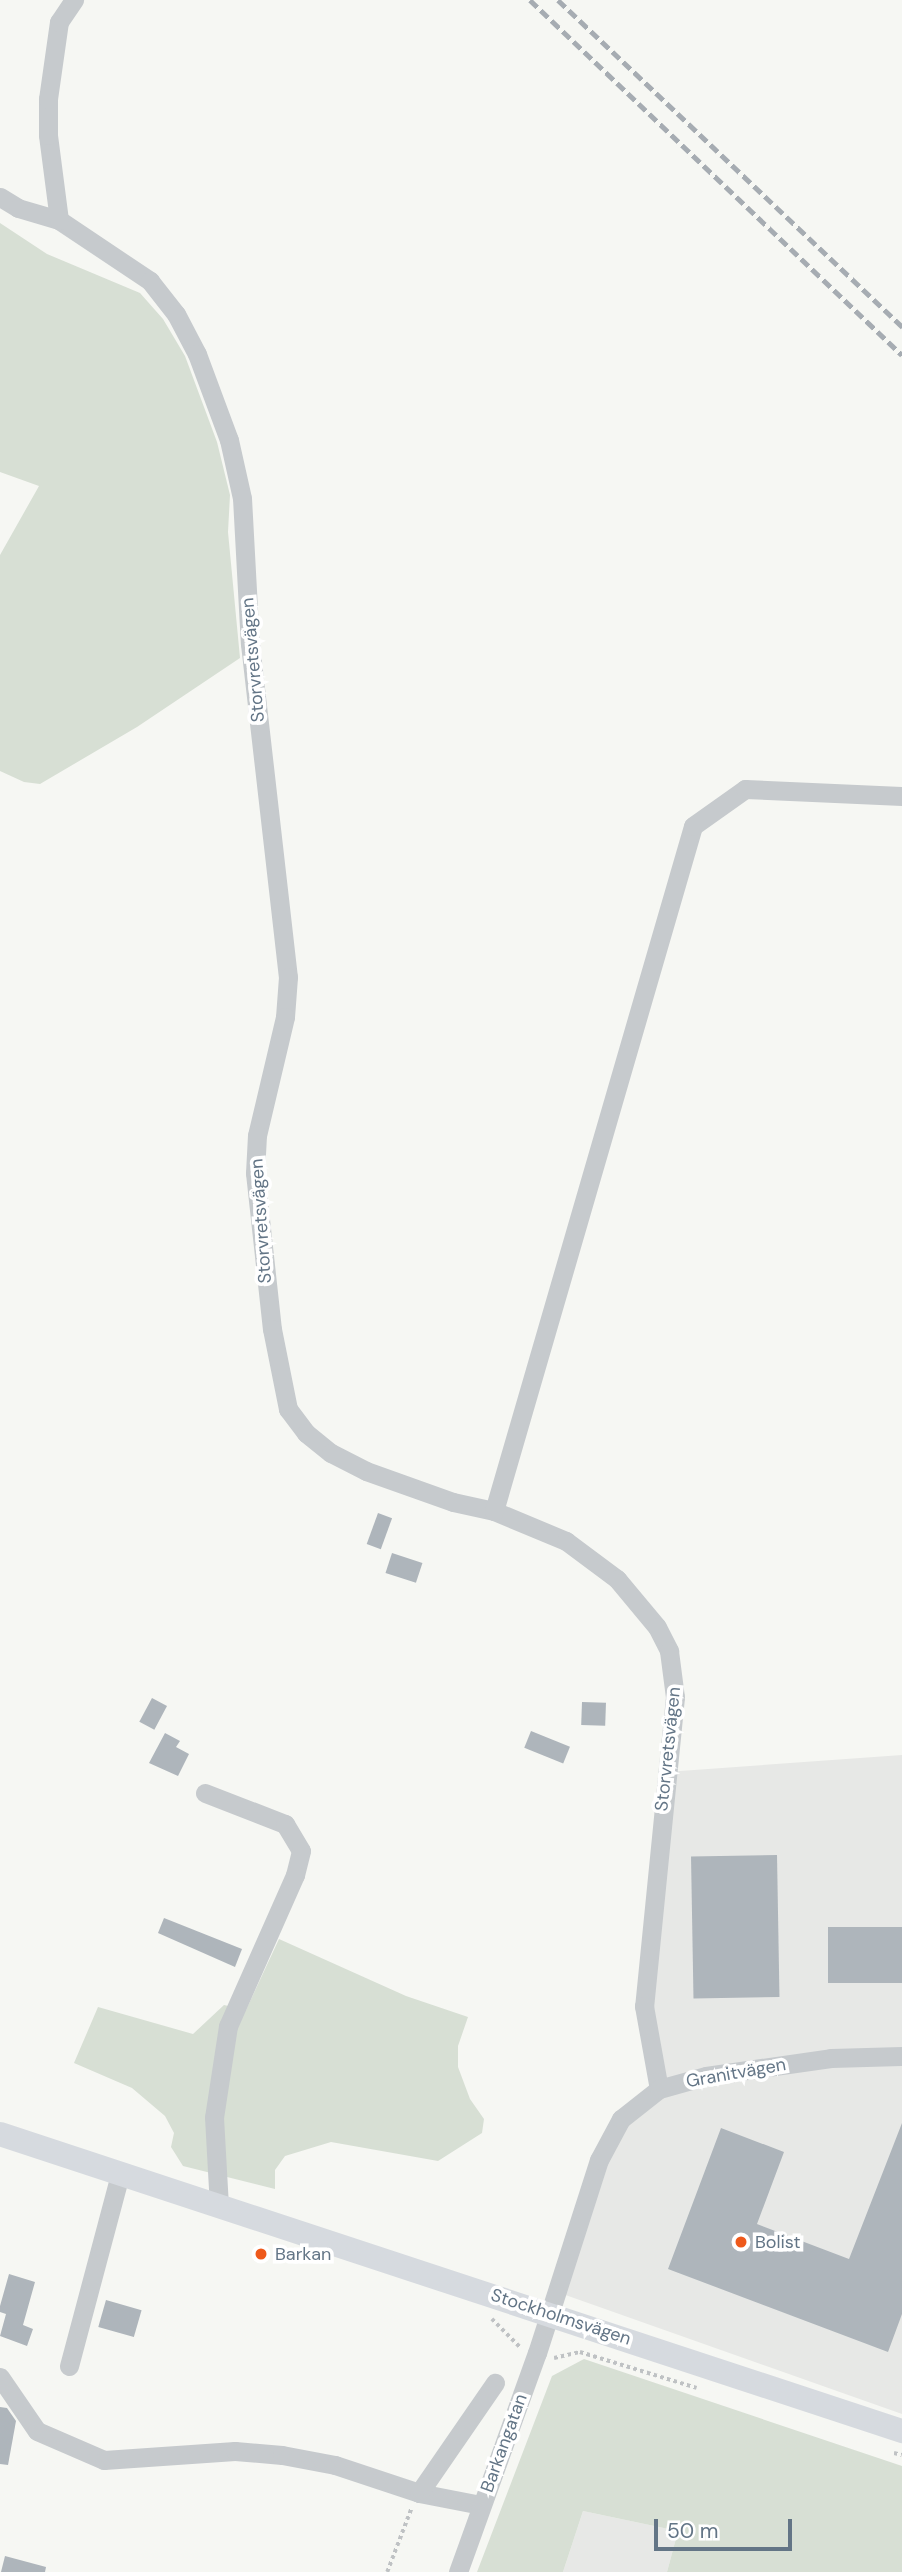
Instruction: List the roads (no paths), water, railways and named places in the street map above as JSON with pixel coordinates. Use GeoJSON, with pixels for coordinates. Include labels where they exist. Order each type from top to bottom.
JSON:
{"type":"FeatureCollection","features":[{"type":"Feature","properties":{"kind":"main road","name":"Stockholmsvägen"},"geometry":{"type":"LineString","coordinates":[[0,2134],[902,2431]]}},
{"type":"Feature","properties":{"kind":"street"},"geometry":{"type":"LineString","coordinates":[[59,220],[48,135],[48,99],[59,22],[74,0]]}},
{"type":"Feature","properties":{"kind":"street","name":"Storvretsvägen"},"geometry":{"type":"LineString","coordinates":[[0,197],[18,208],[59,220],[150,281],[176,314],[197,354],[229,440],[242,498],[250,644],[288,977],[285,1017],[257,1135],[255,1173],[262,1262],[285,1399],[306,1433],[331,1453],[412,1488],[494,1511],[566,1541],[601,1566],[636,1600],[669,1651],[675,1697],[644,2006],[659,2090]]}},
{"type":"Feature","properties":{"kind":"street"},"geometry":{"type":"LineString","coordinates":[[494,1511],[693,826],[745,789],[902,796]]}},
{"type":"Feature","properties":{"kind":"street"},"geometry":{"type":"LineString","coordinates":[[205,1793],[285,1825],[302,1851],[295,1875],[228,2026],[214,2117],[219,2207]]}},
{"type":"Feature","properties":{"kind":"street","name":"Granitvägen"},"geometry":{"type":"LineString","coordinates":[[550,2313],[598,2160],[621,2119],[659,2090],[752,2068],[902,2056]]}},
{"type":"Feature","properties":{"kind":"street"},"geometry":{"type":"LineString","coordinates":[[69,2366],[120,2174]]}},
{"type":"Feature","properties":{"kind":"street","name":"Barkangatan"},"geometry":{"type":"LineString","coordinates":[[458,2572],[550,2313]]}},
{"type":"Feature","properties":{"kind":"street"},"geometry":{"type":"LineString","coordinates":[[0,2376],[37,2431],[104,2460],[235,2451],[282,2455],[335,2465],[419,2493],[481,2505]]}},
{"type":"Feature","properties":{"kind":"street"},"geometry":{"type":"LineString","coordinates":[[419,2493],[495,2383]]}},
{"type":"Feature","properties":{"kind":"railway"},"geometry":{"type":"LineString","coordinates":[[530,0],[902,355]]}},
{"type":"Feature","properties":{"kind":"railway"},"geometry":{"type":"LineString","coordinates":[[558,0],[902,327]]}},
{"type":"Feature","properties":{"kind":"place","name":"Bolist"},"geometry":{"type":"Point","coordinates":[741,2242]}},
{"type":"Feature","properties":{"kind":"place","name":"Barkan"},"geometry":{"type":"Point","coordinates":[261,2254]}}]}
